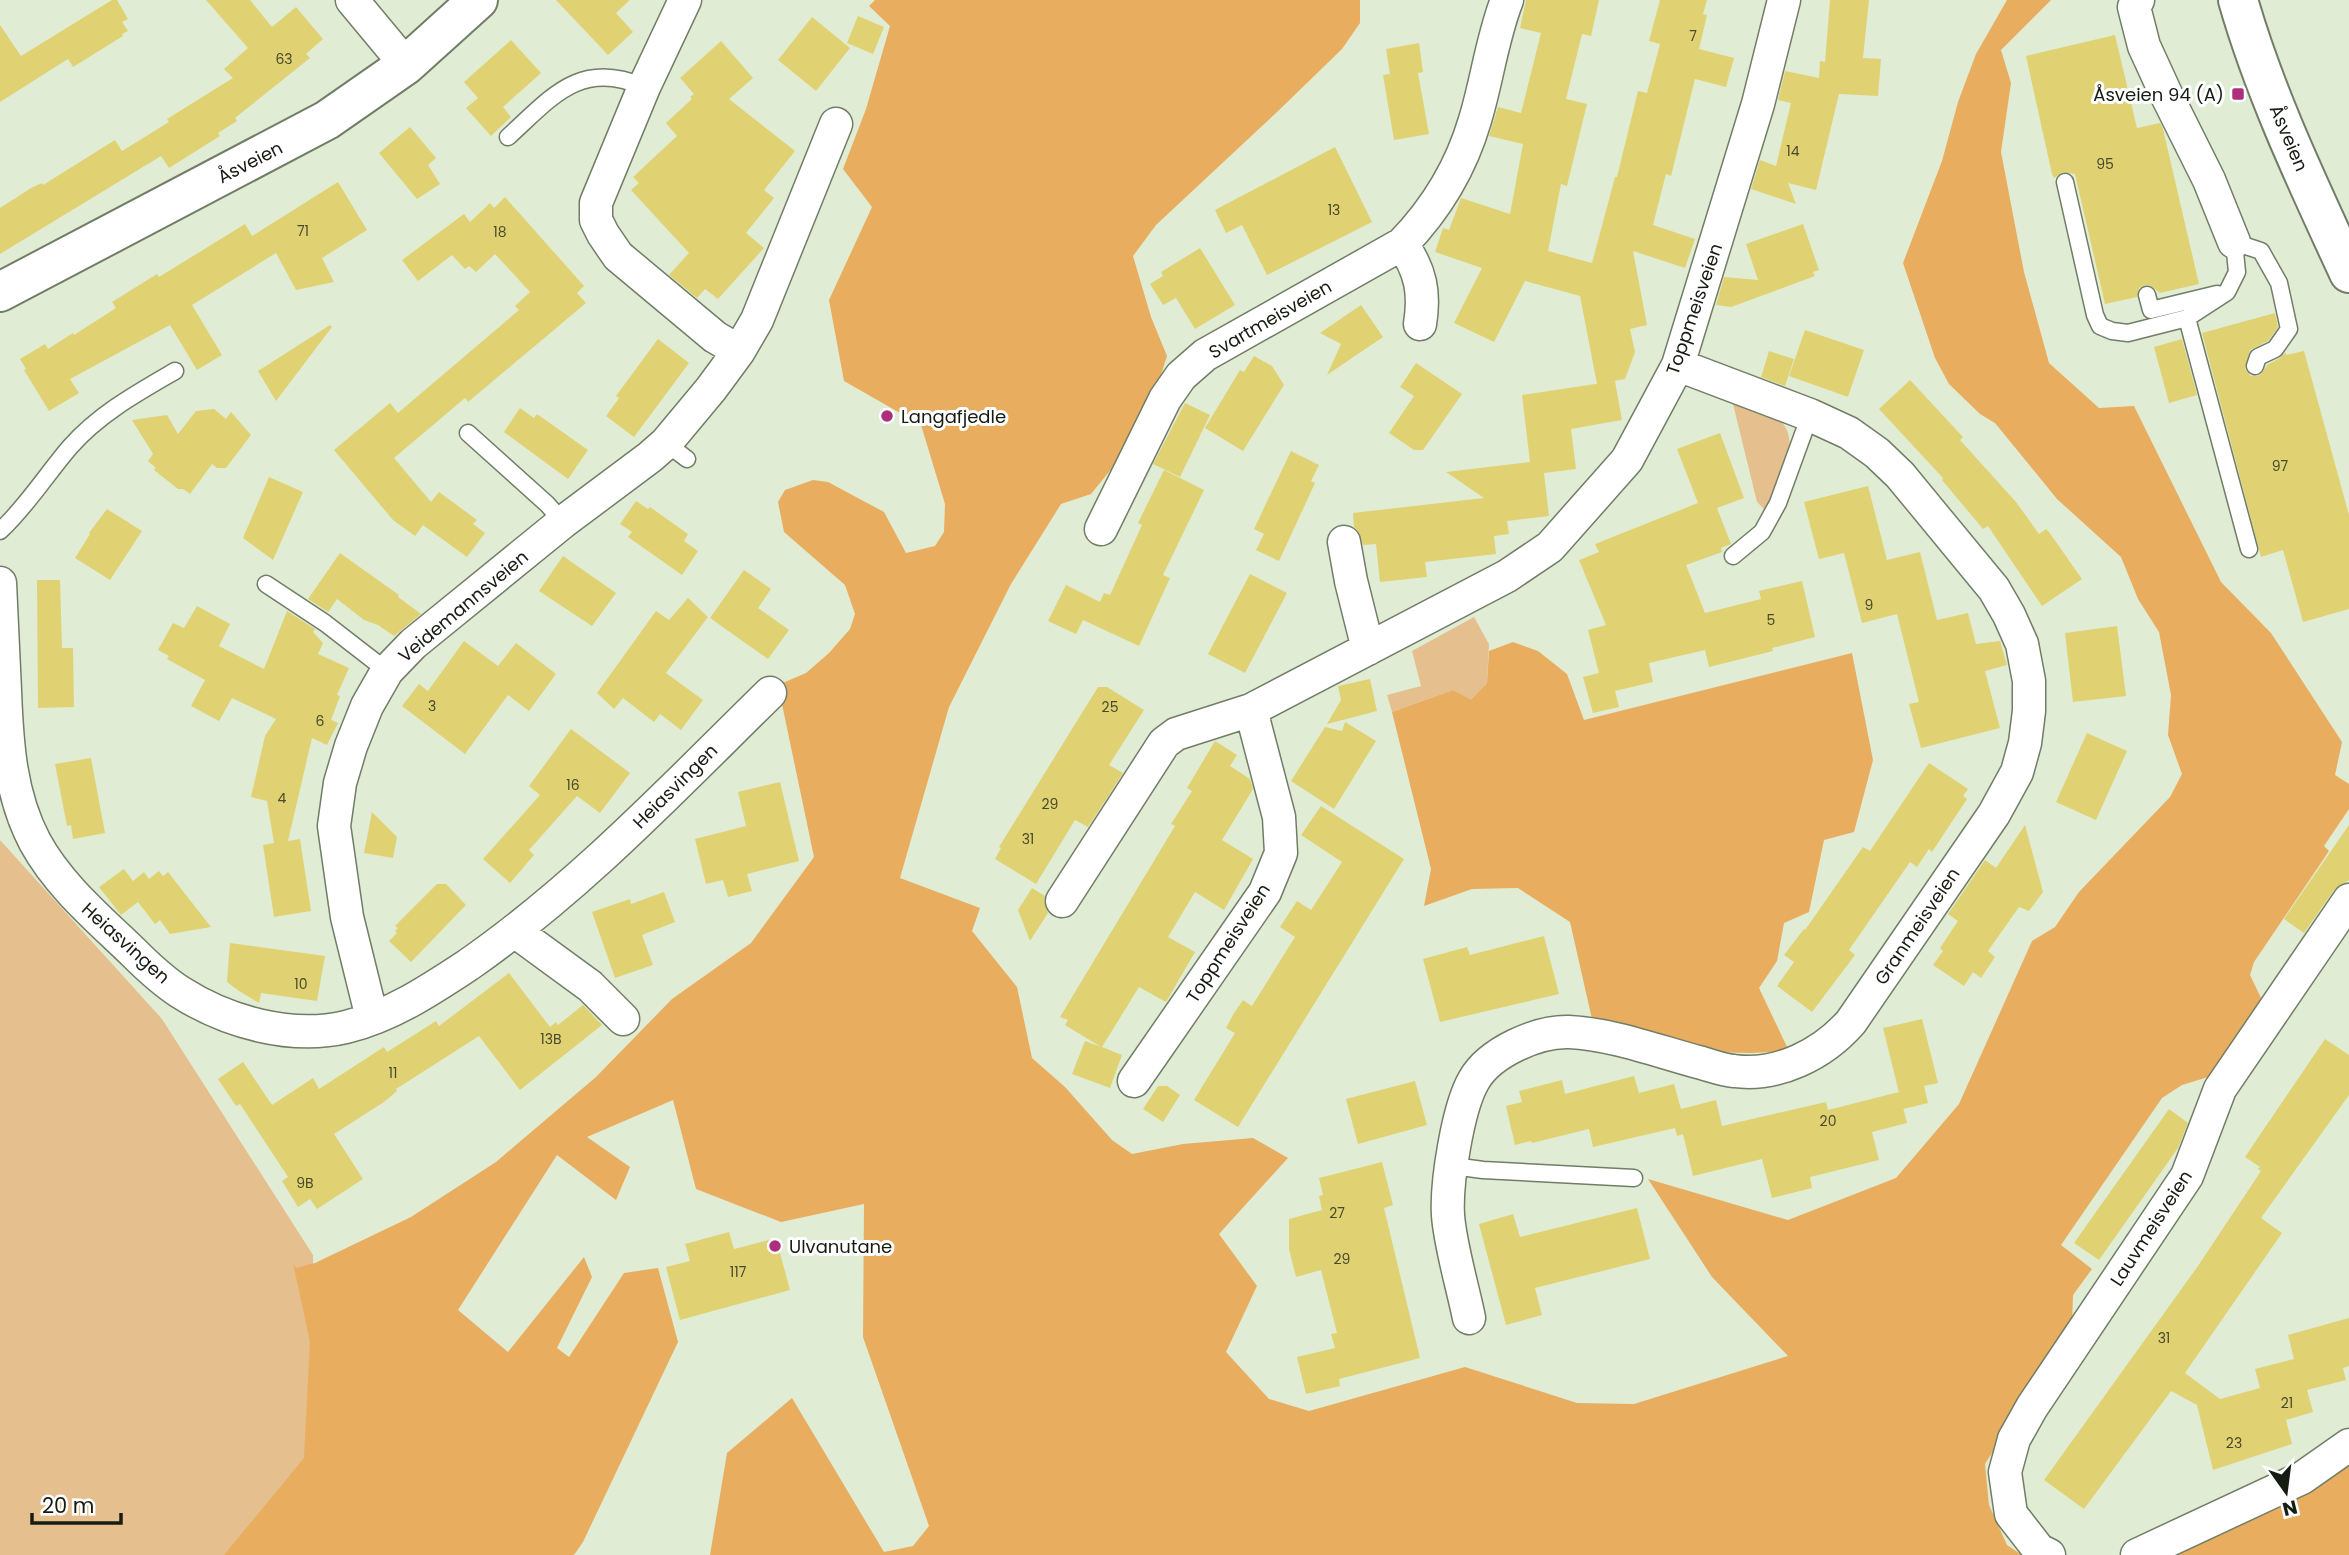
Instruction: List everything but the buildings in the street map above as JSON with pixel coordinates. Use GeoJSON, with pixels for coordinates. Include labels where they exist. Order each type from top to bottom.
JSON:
{"type":"FeatureCollection","features":[{"type":"Feature","properties":{"kind":"street"},"geometry":{"type":"LineString","coordinates":[[352,0],[406,65]]}},
{"type":"Feature","properties":{"kind":"street","name":"Åsveien"},"geometry":{"type":"LineString","coordinates":[[0,292],[306,133],[406,65],[478,0]]}},
{"type":"Feature","properties":{"kind":"street"},"geometry":{"type":"LineString","coordinates":[[685,0],[644,87],[596,203],[596,220],[618,256],[715,338],[739,351]]}},
{"type":"Feature","properties":{"kind":"street","name":"Svartmeisveien"},"geometry":{"type":"LineString","coordinates":[[1101,529],[1165,399],[1181,376],[1205,355],[1402,244],[1424,221],[1443,195],[1459,165],[1475,120],[1507,0]]}},
{"type":"Feature","properties":{"kind":"street","name":"Toppmeisveien"},"geometry":{"type":"LineString","coordinates":[[1062,901],[1164,743],[1176,734],[1251,710],[1507,576],[1550,547],[1627,460],[1678,365],[1758,104],[1784,0]]}},
{"type":"Feature","properties":{"kind":"street"},"geometry":{"type":"LineString","coordinates":[[2138,0],[2134,7],[2144,46],[2209,180],[2234,242]]}},
{"type":"Feature","properties":{"kind":"street","name":"Åsveien"},"geometry":{"type":"LineString","coordinates":[[2238,0],[2294,153],[2349,273]]}},
{"type":"Feature","properties":{"kind":"street","name":"Veidemannsveien"},"geometry":{"type":"LineString","coordinates":[[372,1018],[347,917],[334,827],[340,783],[351,746],[368,706],[387,671],[438,623],[563,522],[650,457],[677,451],[711,389],[739,351],[757,320],[836,124]]}},
{"type":"Feature","properties":{"kind":"street"},"geometry":{"type":"LineString","coordinates":[[1402,244],[1409,253],[1421,284],[1424,300],[1420,324]]}},
{"type":"Feature","properties":{"kind":"street","name":"Granmeisveien"},"geometry":{"type":"LineString","coordinates":[[1469,1318],[1448,1216],[1452,1166],[1466,1096],[1475,1077],[1495,1059],[1522,1041],[1545,1034],[1567,1032],[1592,1034],[1735,1071],[1764,1070],[1812,1055],[1836,1040],[1851,1022],[1994,814],[2017,772],[2025,743],[2029,681],[2022,644],[2009,615],[1994,589],[1900,475],[1877,453],[1849,433],[1810,415],[1678,365]]}},
{"type":"Feature","properties":{"kind":"street"},"geometry":{"type":"LineString","coordinates":[[1344,542],[1368,649]]}},
{"type":"Feature","properties":{"kind":"street","name":"Heiasvingen"},"geometry":{"type":"LineString","coordinates":[[0,583],[8,753],[14,785],[35,843],[74,896],[146,965],[180,992],[233,1019],[285,1029],[321,1030],[346,1027],[372,1018],[412,1001],[516,932],[611,849],[770,693]]}},
{"type":"Feature","properties":{"kind":"street","name":"Toppmeisveien"},"geometry":{"type":"LineString","coordinates":[[1134,1082],[1265,891],[1281,853],[1279,817],[1251,710]]}},
{"type":"Feature","properties":{"kind":"street","name":"Lauvmeisveien"},"geometry":{"type":"LineString","coordinates":[[2049,1555],[2039,1550],[2011,1514],[2005,1472],[2014,1439],[2032,1407],[2187,1176],[2220,1089],[2349,900]]}},
{"type":"Feature","properties":{"kind":"street"},"geometry":{"type":"LineString","coordinates":[[516,932],[590,986],[623,1019]]}},
{"type":"Feature","properties":{"kind":"street"},"geometry":{"type":"LineString","coordinates":[[2137,1555],[2302,1478],[2349,1445]]}},
{"type":"Feature","properties":{"kind":"lane"},"geometry":{"type":"LineString","coordinates":[[508,137],[552,97],[575,82],[587,78],[612,77],[644,87]]}},
{"type":"Feature","properties":{"kind":"lane"},"geometry":{"type":"LineString","coordinates":[[2065,182],[2095,316],[2100,326],[2112,331],[2128,333],[2188,318],[2227,292],[2238,272],[2234,242],[2261,251],[2279,283],[2289,329],[2275,349],[2258,357],[2255,366]]}},
{"type":"Feature","properties":{"kind":"lane"},"geometry":{"type":"LineString","coordinates":[[2147,295],[2151,310],[2227,292]]}},
{"type":"Feature","properties":{"kind":"lane"},"geometry":{"type":"LineString","coordinates":[[2188,318],[2249,549]]}},
{"type":"Feature","properties":{"kind":"lane"},"geometry":{"type":"LineString","coordinates":[[0,531],[13,519],[71,446],[96,421],[117,405],[175,371]]}},
{"type":"Feature","properties":{"kind":"lane"},"geometry":{"type":"LineString","coordinates":[[1732,556],[1762,532],[1778,503],[1810,415]]}},
{"type":"Feature","properties":{"kind":"lane"},"geometry":{"type":"LineString","coordinates":[[468,433],[547,504],[563,522]]}},
{"type":"Feature","properties":{"kind":"lane"},"geometry":{"type":"LineString","coordinates":[[266,584],[326,623],[387,671]]}},
{"type":"Feature","properties":{"kind":"lane"},"geometry":{"type":"LineString","coordinates":[[1452,1166],[1634,1178]]}},
{"type":"Feature","properties":{"kind":"shaded area"},"geometry":{"type":"Polygon","coordinates":[[[875,0],[1360,0],[1360,23],[1342,49],[1156,225],[1133,256],[1151,317],[1167,356],[1153,400],[1117,462],[1091,494],[1061,504],[1011,584],[949,707],[900,878],[980,908],[972,931],[1017,987],[1032,1058],[1065,1087],[1112,1140],[1132,1154],[1183,1144],[1253,1138],[1288,1158],[1219,1234],[1257,1286],[1226,1352],[1269,1399],[1309,1411],[1465,1367],[1577,1403],[1634,1404],[1788,1356],[1712,1277],[1648,1179],[1788,1220],[1896,1178],[1959,1104],[2032,941],[2055,927],[2079,892],[2170,797],[2182,774],[2168,735],[2171,695],[2159,632],[2138,599],[2121,557],[2057,499],[1995,423],[1980,414],[1949,384],[1935,358],[1903,263],[1942,161],[1958,102],[1976,54],[2007,0],[2051,0],[2001,50],[2011,83],[2001,152],[2024,272],[2049,363],[2099,408],[2134,406],[2221,582],[2271,633],[2342,742],[2335,775],[2349,784],[2349,809],[2324,846],[2329,851],[2254,962],[2250,975],[2262,1000],[2208,1077],[2182,1085],[2162,1098],[2061,1245],[2092,1269],[2073,1295],[2072,1326],[1985,1464],[1989,1505],[2007,1545],[2022,1555],[710,1555],[727,1453],[792,1398],[884,1552],[913,1546],[929,1526],[863,1337],[864,1204],[781,1222],[696,1189],[673,1100],[587,1137],[630,1167],[616,1200],[557,1155],[458,1310],[508,1352],[584,1257],[592,1277],[557,1348],[569,1357],[624,1273],[658,1268],[678,1342],[583,1542],[574,1555],[224,1555],[304,1458],[310,1342],[293,1263],[296,1268],[315,1263],[411,1217],[496,1162],[596,1077],[672,999],[751,943],[814,857],[778,685],[806,673],[829,653],[850,629],[855,614],[845,585],[784,532],[778,502],[785,490],[813,480],[828,482],[884,512],[906,553],[935,546],[944,532],[945,504],[921,425],[844,381],[829,300],[872,207],[843,169],[866,109],[890,26],[869,6],[875,0]]]}},
{"type":"Feature","properties":{"kind":"shaded area"},"geometry":{"type":"Polygon","coordinates":[[[1732,400],[1770,412],[1784,425],[1789,436],[1790,448],[1783,474],[1765,510],[1757,502],[1732,400]]]}},
{"type":"Feature","properties":{"kind":"shaded area"},"geometry":{"type":"Polygon","coordinates":[[[1474,617],[1489,644],[1487,683],[1471,701],[1453,690],[1392,712],[1387,695],[1421,686],[1412,651],[1474,617]]]}},
{"type":"Feature","properties":{"kind":"shaded area"},"geometry":{"type":"Polygon","coordinates":[[[1513,642],[1538,651],[1567,674],[1584,720],[1852,653],[1873,760],[1854,832],[1824,840],[1809,912],[1784,923],[1777,961],[1759,988],[1789,1051],[1714,1052],[1592,1019],[1570,922],[1518,888],[1472,889],[1424,906],[1431,869],[1392,712],[1453,690],[1471,700],[1487,683],[1489,651],[1513,642]]]}},
{"type":"Feature","properties":{"kind":"shaded area"},"geometry":{"type":"Polygon","coordinates":[[[0,840],[162,1019],[313,1255],[316,1466],[239,1555],[0,1555],[0,840]]]}},
{"type":"Feature","properties":{"kind":"shaded area"},"geometry":{"type":"Polygon","coordinates":[[[2349,1457],[2349,1555],[2172,1555],[2184,1550],[2349,1457]]]}},
{"type":"Feature","properties":{"kind":"place","name":"Åsveien 94 (A)"},"geometry":{"type":"Point","coordinates":[2238,94]}},
{"type":"Feature","properties":{"kind":"place","name":"Langafjedle"},"geometry":{"type":"Point","coordinates":[887,416]}},
{"type":"Feature","properties":{"kind":"place","name":"Ulvanutane"},"geometry":{"type":"Point","coordinates":[775,1246]}}]}
